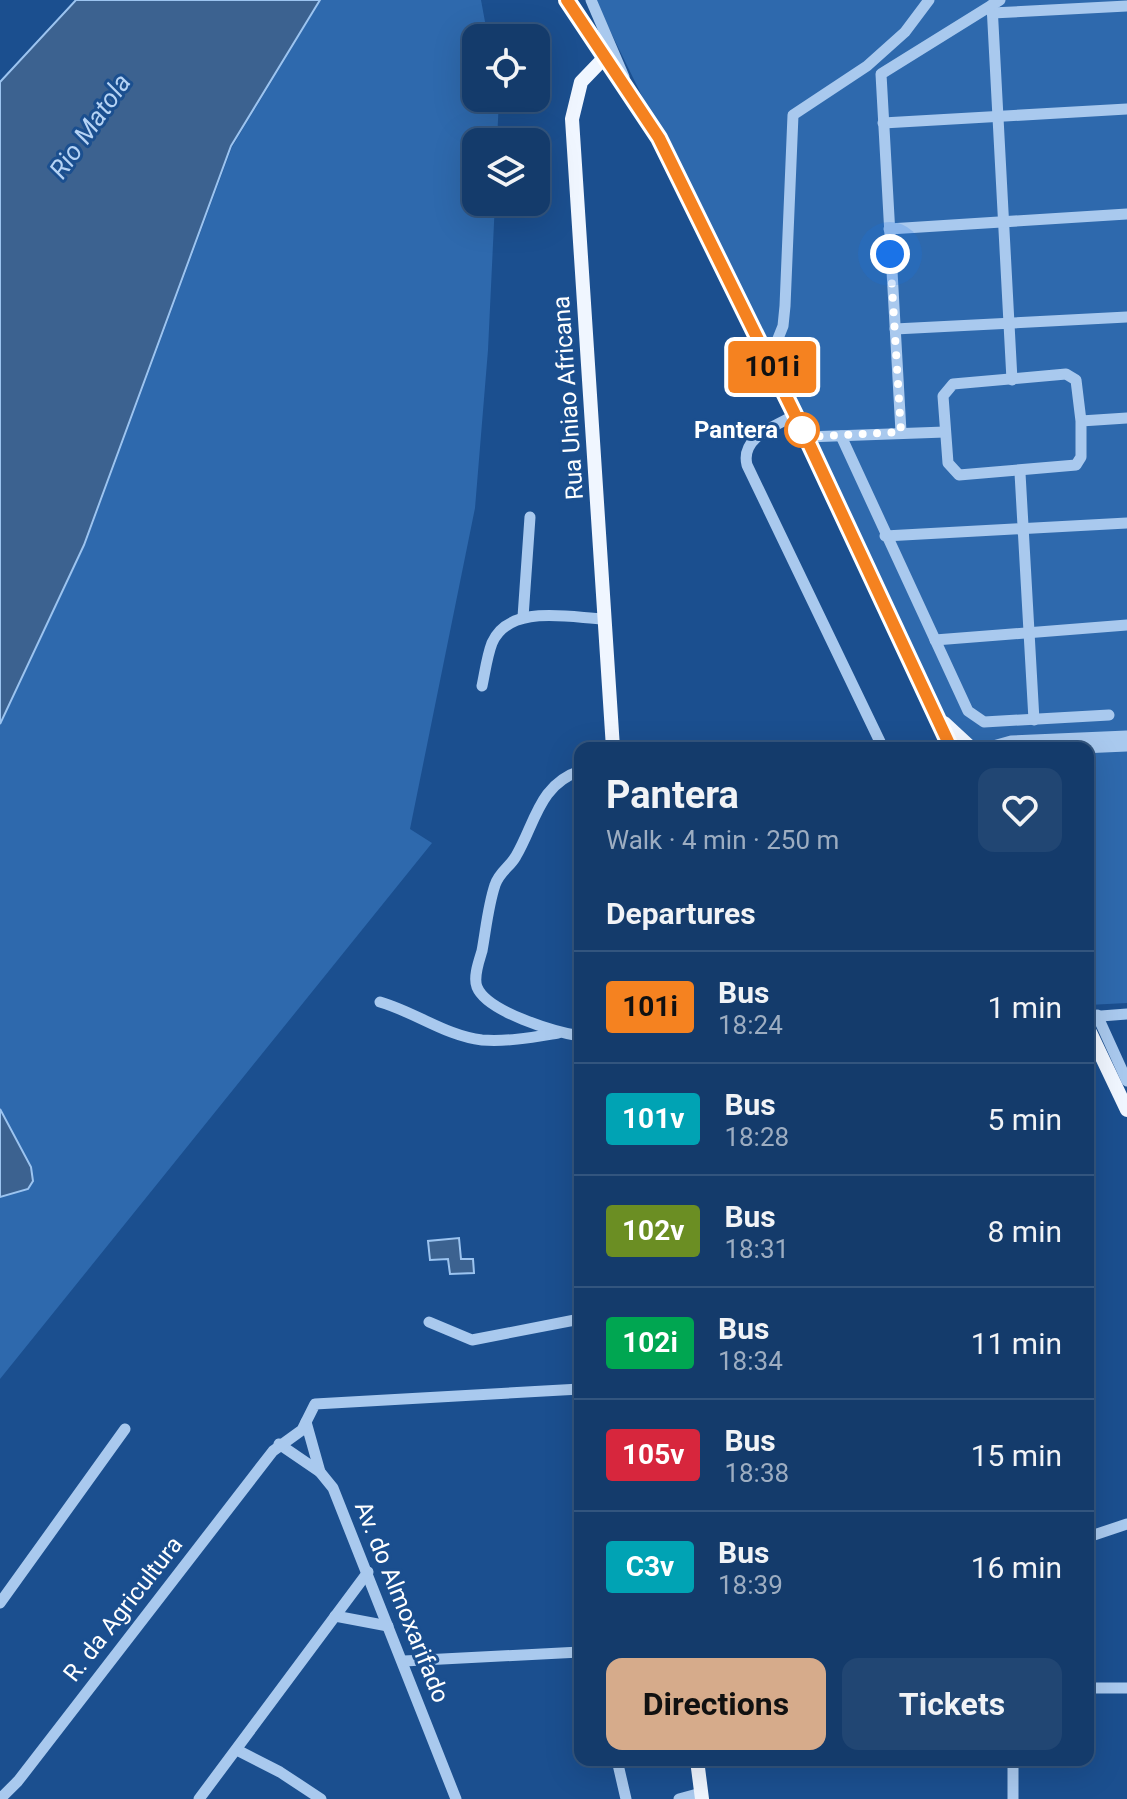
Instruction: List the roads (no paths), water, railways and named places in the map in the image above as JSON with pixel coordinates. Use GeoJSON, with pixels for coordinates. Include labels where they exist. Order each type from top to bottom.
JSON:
{"type":"FeatureCollection","features":[{"type":"Feature","properties":{"kind":"main road"},"geometry":{"type":"LineString","coordinates":[[567,0],[659,138],[806,437],[948,742]]}},
{"type":"Feature","properties":{"kind":"main road","name":"Rua Uniao Africana"},"geometry":{"type":"LineString","coordinates":[[606,56],[581,82],[572,119],[613,742]]}},
{"type":"Feature","properties":{"kind":"main road"},"geometry":{"type":"LineString","coordinates":[[935,714],[965,742]]}},
{"type":"Feature","properties":{"kind":"main road"},"geometry":{"type":"LineString","coordinates":[[1094,1028],[1127,1110]]}},
{"type":"Feature","properties":{"kind":"main road"},"geometry":{"type":"LineString","coordinates":[[698,1766],[702,1796]]}},
{"type":"Feature","properties":{"kind":"street"},"geometry":{"type":"LineString","coordinates":[[591,0],[631,92]]}},
{"type":"Feature","properties":{"kind":"street"},"geometry":{"type":"LineString","coordinates":[[769,361],[783,326],[785,306],[793,115],[867,66],[905,32],[929,0]]}},
{"type":"Feature","properties":{"kind":"street"},"geometry":{"type":"LineString","coordinates":[[995,6],[1012,380]]}},
{"type":"Feature","properties":{"kind":"street"},"geometry":{"type":"LineString","coordinates":[[901,432],[879,82],[886,69],[995,6],[1127,6]]}},
{"type":"Feature","properties":{"kind":"street"},"geometry":{"type":"LineString","coordinates":[[883,123],[1127,109]]}},
{"type":"Feature","properties":{"kind":"street"},"geometry":{"type":"LineString","coordinates":[[889,229],[1127,214]]}},
{"type":"Feature","properties":{"kind":"street"},"geometry":{"type":"LineString","coordinates":[[895,329],[1127,317]]}},
{"type":"Feature","properties":{"kind":"street"},"geometry":{"type":"LineString","coordinates":[[1066,374],[1076,380],[1081,457],[1076,465],[1020,473],[959,475],[948,463],[943,396],[953,384],[1012,380],[1066,374]]}},
{"type":"Feature","properties":{"kind":"street"},"geometry":{"type":"LineString","coordinates":[[795,415],[753,440],[745,458],[880,742]]}},
{"type":"Feature","properties":{"kind":"street"},"geometry":{"type":"LineString","coordinates":[[1081,421],[1127,418]]}},
{"type":"Feature","properties":{"kind":"street"},"geometry":{"type":"LineString","coordinates":[[806,437],[945,432]]}},
{"type":"Feature","properties":{"kind":"street"},"geometry":{"type":"LineString","coordinates":[[841,436],[968,711],[984,722],[1109,715]]}},
{"type":"Feature","properties":{"kind":"street"},"geometry":{"type":"LineString","coordinates":[[1020,473],[1034,720]]}},
{"type":"Feature","properties":{"kind":"street"},"geometry":{"type":"LineString","coordinates":[[523,617],[530,517]]}},
{"type":"Feature","properties":{"kind":"street"},"geometry":{"type":"LineString","coordinates":[[885,536],[1127,523]]}},
{"type":"Feature","properties":{"kind":"street"},"geometry":{"type":"LineString","coordinates":[[482,686],[493,641],[523,617],[604,619]]}},
{"type":"Feature","properties":{"kind":"street"},"geometry":{"type":"LineString","coordinates":[[935,640],[1127,625]]}},
{"type":"Feature","properties":{"kind":"street"},"geometry":{"type":"LineString","coordinates":[[1007,742],[1127,736]]}},
{"type":"Feature","properties":{"kind":"street"},"geometry":{"type":"LineString","coordinates":[[1094,747],[1127,746]]}},
{"type":"Feature","properties":{"kind":"street"},"geometry":{"type":"LineString","coordinates":[[574,774],[545,796],[533,814],[514,861],[499,875],[486,917],[476,981],[477,988],[493,1004],[574,1035]]}},
{"type":"Feature","properties":{"kind":"street"},"geometry":{"type":"LineString","coordinates":[[380,1002],[455,1033],[484,1040],[523,1039],[563,1032]]}},
{"type":"Feature","properties":{"kind":"street"},"geometry":{"type":"LineString","coordinates":[[1094,1020],[1127,1014]]}},
{"type":"Feature","properties":{"kind":"street"},"geometry":{"type":"LineString","coordinates":[[1094,1025],[1127,1081]]}},
{"type":"Feature","properties":{"kind":"street"},"geometry":{"type":"LineString","coordinates":[[429,1322],[472,1340],[574,1320]]}},
{"type":"Feature","properties":{"kind":"street","name":"R. da Agricultura"},"geometry":{"type":"LineString","coordinates":[[0,1799],[18,1781],[279,1444],[302,1430],[315,1404],[574,1389]]}},
{"type":"Feature","properties":{"kind":"street"},"geometry":{"type":"LineString","coordinates":[[306,1422],[320,1472]]}},
{"type":"Feature","properties":{"kind":"street"},"geometry":{"type":"LineString","coordinates":[[1,1599],[125,1429]]}},
{"type":"Feature","properties":{"kind":"street","name":"Av. do Almoxarifado"},"geometry":{"type":"LineString","coordinates":[[279,1444],[320,1472],[333,1488],[456,1799]]}},
{"type":"Feature","properties":{"kind":"street"},"geometry":{"type":"LineString","coordinates":[[1094,1535],[1127,1524]]}},
{"type":"Feature","properties":{"kind":"street"},"geometry":{"type":"LineString","coordinates":[[199,1799],[368,1572]]}},
{"type":"Feature","properties":{"kind":"street"},"geometry":{"type":"LineString","coordinates":[[335,1616],[388,1626]]}},
{"type":"Feature","properties":{"kind":"street"},"geometry":{"type":"LineString","coordinates":[[404,1661],[574,1652]]}},
{"type":"Feature","properties":{"kind":"street"},"geometry":{"type":"LineString","coordinates":[[1094,1688],[1127,1688]]}},
{"type":"Feature","properties":{"kind":"street"},"geometry":{"type":"LineString","coordinates":[[237,1750],[280,1772],[321,1799]]}},
{"type":"Feature","properties":{"kind":"street"},"geometry":{"type":"LineString","coordinates":[[618,1766],[626,1799]]}},
{"type":"Feature","properties":{"kind":"street"},"geometry":{"type":"LineString","coordinates":[[1013,1766],[1013,1799]]}},
{"type":"Feature","properties":{"kind":"street"},"geometry":{"type":"LineString","coordinates":[[679,1799],[702,1796]]}},
{"type":"Feature","properties":{"kind":"water","name":"Rio Matola"},"geometry":{"type":"Polygon","coordinates":[[[76,0],[320,0],[231,146],[84,545],[0,724],[0,82],[76,0]]]}},
{"type":"Feature","properties":{"kind":"water"},"geometry":{"type":"Polygon","coordinates":[[[0,1109],[31,1167],[33,1181],[28,1189],[0,1197],[0,1109]]]}},
{"type":"Feature","properties":{"kind":"water"},"geometry":{"type":"Polygon","coordinates":[[[459,1238],[461,1259],[473,1259],[474,1273],[450,1274],[448,1259],[430,1260],[428,1241],[459,1238]]]}},
{"type":"Feature","properties":{"kind":"place","name":"Pantera"},"geometry":{"type":"Point","coordinates":[802,430]}}]}
